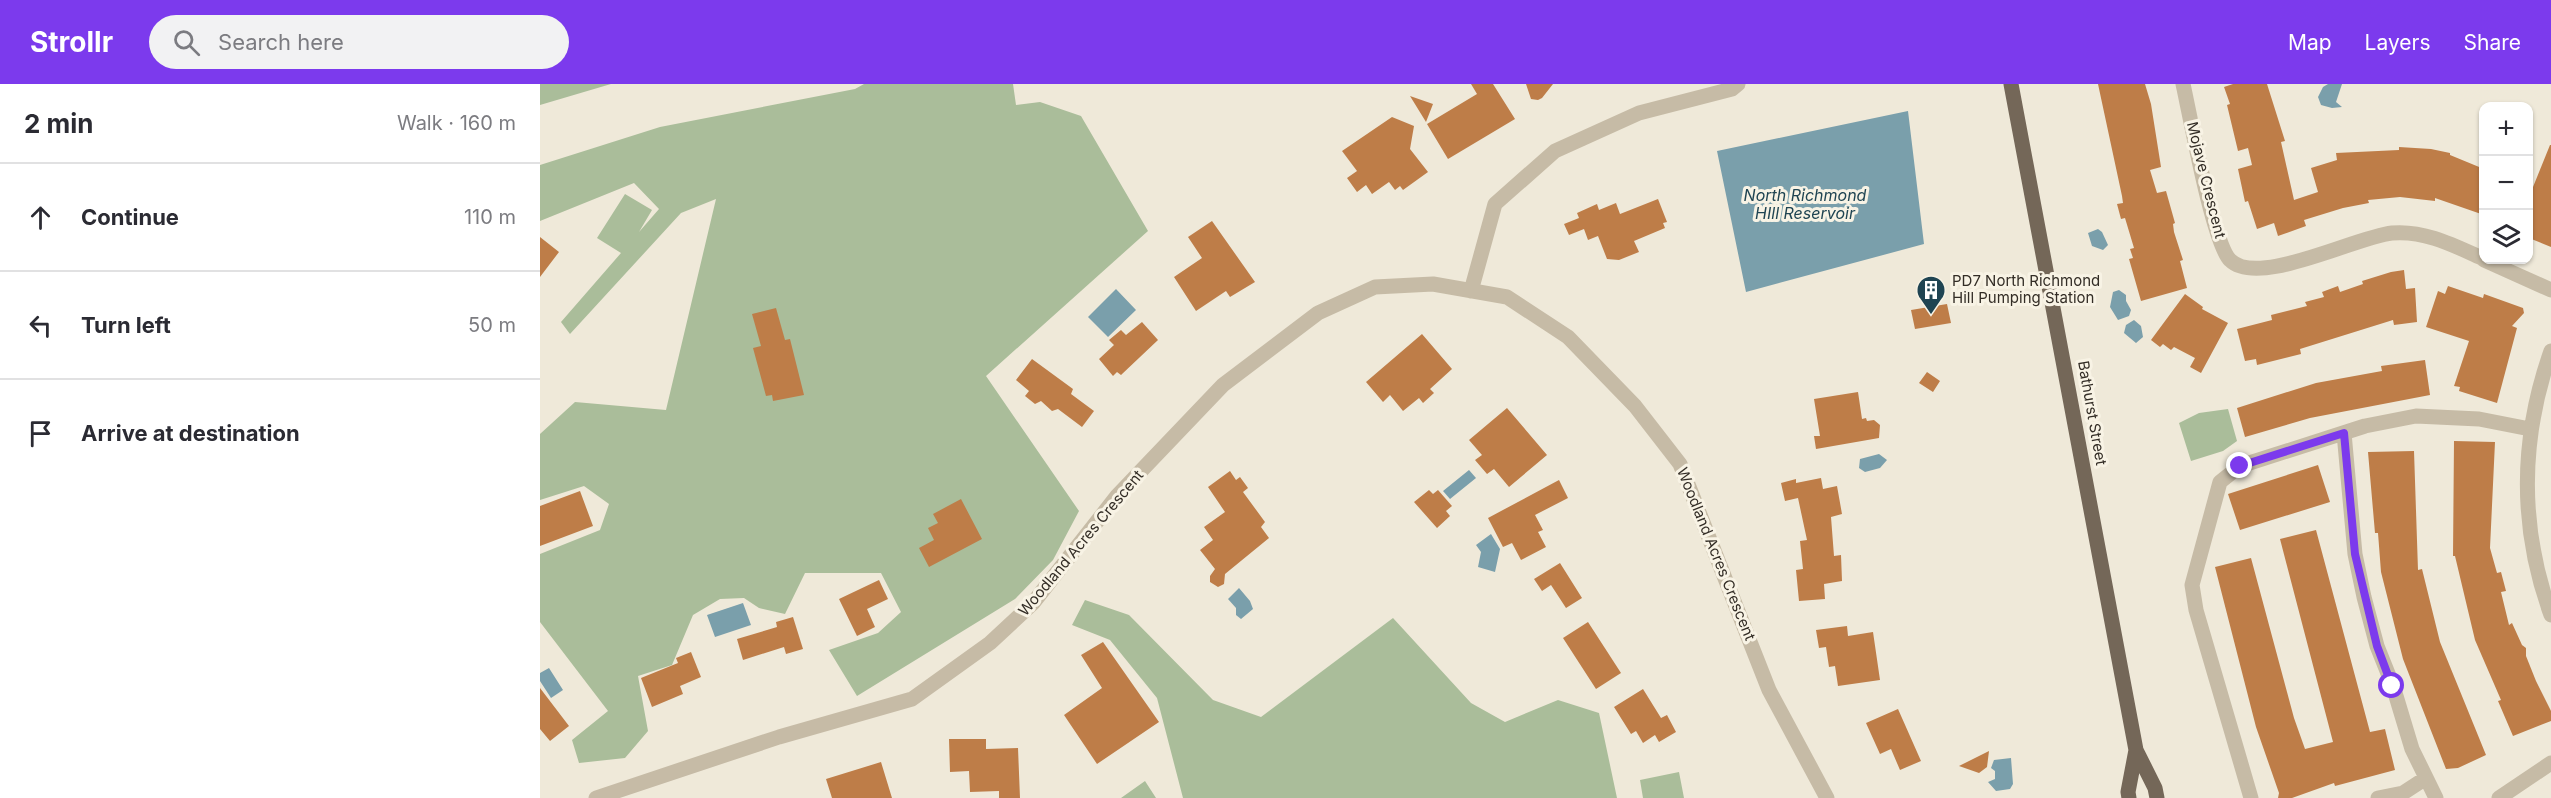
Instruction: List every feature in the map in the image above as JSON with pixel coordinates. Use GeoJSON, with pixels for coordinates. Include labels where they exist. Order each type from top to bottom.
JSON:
{"type":"FeatureCollection","features":[{"type":"Feature","properties":{"kind":"main road","name":"Bathurst Street"},"geometry":{"type":"LineString","coordinates":[[2011,84],[2136,750],[2155,788],[2157,798]]}},
{"type":"Feature","properties":{"kind":"main road","name":"Bathurst Street"},"geometry":{"type":"LineString","coordinates":[[2129,798],[2128,792],[2136,750]]}},
{"type":"Feature","properties":{"kind":"street"},"geometry":{"type":"LineString","coordinates":[[1471,291],[1496,204],[1555,151],[1639,113],[1732,89],[1738,84]]}},
{"type":"Feature","properties":{"kind":"street","name":"Mojave Crescent"},"geometry":{"type":"LineString","coordinates":[[2183,84],[2216,232],[2230,260],[2241,267],[2260,270],[2290,264],[2335,248],[2392,233],[2415,233],[2443,241],[2479,257]]}},
{"type":"Feature","properties":{"kind":"street","name":"Mojave Crescent"},"geometry":{"type":"LineString","coordinates":[[2495,264],[2551,290]]}},
{"type":"Feature","properties":{"kind":"street","name":"Woodland Acres Crescent"},"geometry":{"type":"LineString","coordinates":[[596,798],[779,736],[912,699],[990,643],[1033,603],[1117,496],[1223,385],[1318,313],[1375,287],[1433,284],[1506,297],[1568,337],[1635,406],[1680,464],[1769,690],[1827,798]]}},
{"type":"Feature","properties":{"kind":"street"},"geometry":{"type":"LineString","coordinates":[[2551,351],[2538,387],[2530,429],[2527,471],[2529,522],[2537,572],[2551,615]]}},
{"type":"Feature","properties":{"kind":"street"},"geometry":{"type":"LineString","coordinates":[[2251,798],[2196,610],[2192,585],[2220,482],[2240,466],[2344,433],[2416,416],[2479,419],[2530,429]]}},
{"type":"Feature","properties":{"kind":"street"},"geometry":{"type":"LineString","coordinates":[[2344,433],[2355,554],[2364,597],[2377,646],[2412,749],[2436,798]]}},
{"type":"Feature","properties":{"kind":"street"},"geometry":{"type":"LineString","coordinates":[[2499,798],[2551,763]]}},
{"type":"Feature","properties":{"kind":"street"},"geometry":{"type":"LineString","coordinates":[[2378,798],[2403,793],[2426,778]]}},
{"type":"Feature","properties":{"kind":"green space"},"geometry":{"type":"Polygon","coordinates":[[[540,84],[611,84],[540,105],[540,84]]]}},
{"type":"Feature","properties":{"kind":"green space"},"geometry":{"type":"Polygon","coordinates":[[[864,84],[1013,84],[1016,105],[1040,102],[1081,116],[1148,231],[986,376],[1079,511],[1053,560],[1015,599],[857,696],[829,650],[878,633],[901,612],[881,573],[805,573],[785,614],[759,608],[744,598],[720,599],[693,615],[672,665],[638,676],[648,731],[625,758],[579,763],[572,740],[608,711],[540,622],[540,554],[600,530],[609,504],[584,486],[540,500],[540,434],[575,402],[666,410],[716,199],[681,213],[570,334],[561,322],[621,253],[597,238],[625,194],[652,210],[639,232],[659,209],[634,183],[540,221],[540,165],[660,127],[855,89],[864,84]]]}},
{"type":"Feature","properties":{"kind":"green space"},"geometry":{"type":"Polygon","coordinates":[[[2228,409],[2237,441],[2223,451],[2191,461],[2179,423],[2199,413],[2228,409]]]}},
{"type":"Feature","properties":{"kind":"green space"},"geometry":{"type":"Polygon","coordinates":[[[1085,600],[1129,615],[1213,700],[1261,717],[1393,618],[1471,703],[1505,722],[1558,700],[1599,713],[1617,798],[1183,798],[1157,698],[1110,640],[1072,625],[1085,600]]]}},
{"type":"Feature","properties":{"kind":"green space"},"geometry":{"type":"Polygon","coordinates":[[[1679,772],[1684,798],[1643,798],[1640,780],[1679,772]]]}},
{"type":"Feature","properties":{"kind":"green space"},"geometry":{"type":"Polygon","coordinates":[[[1145,781],[1156,798],[1121,798],[1145,781]]]}},
{"type":"Feature","properties":{"kind":"water"},"geometry":{"type":"Polygon","coordinates":[[[2328,84],[2342,84],[2336,102],[2342,107],[2332,108],[2321,105],[2318,97],[2323,87],[2328,84]]]}},
{"type":"Feature","properties":{"kind":"water","name":"North Richmond HIll Reservoir"},"geometry":{"type":"Polygon","coordinates":[[[1908,111],[1924,244],[1746,292],[1717,151],[1908,111]]]}},
{"type":"Feature","properties":{"kind":"water"},"geometry":{"type":"Polygon","coordinates":[[[2098,229],[2102,232],[2108,245],[2103,250],[2092,246],[2088,233],[2098,229]]]}},
{"type":"Feature","properties":{"kind":"water"},"geometry":{"type":"Polygon","coordinates":[[[1116,289],[1136,310],[1108,337],[1088,317],[1116,289]]]}},
{"type":"Feature","properties":{"kind":"water"},"geometry":{"type":"Polygon","coordinates":[[[2119,290],[2126,295],[2126,301],[2131,310],[2129,316],[2118,320],[2110,307],[2113,292],[2119,290]]]}},
{"type":"Feature","properties":{"kind":"water"},"geometry":{"type":"Polygon","coordinates":[[[2134,320],[2141,326],[2143,337],[2136,343],[2124,333],[2126,325],[2134,320]]]}},
{"type":"Feature","properties":{"kind":"water"},"geometry":{"type":"Polygon","coordinates":[[[1879,454],[1887,460],[1880,468],[1865,472],[1859,468],[1860,459],[1879,454]]]}},
{"type":"Feature","properties":{"kind":"water"},"geometry":{"type":"Polygon","coordinates":[[[1469,470],[1476,478],[1450,499],[1443,491],[1469,470]]]}},
{"type":"Feature","properties":{"kind":"water"},"geometry":{"type":"Polygon","coordinates":[[[1491,534],[1500,549],[1495,572],[1478,567],[1481,552],[1476,545],[1491,534]]]}},
{"type":"Feature","properties":{"kind":"water"},"geometry":{"type":"Polygon","coordinates":[[[1239,588],[1250,601],[1253,609],[1241,619],[1236,615],[1236,608],[1228,599],[1239,588]]]}},
{"type":"Feature","properties":{"kind":"water"},"geometry":{"type":"Polygon","coordinates":[[[743,603],[751,625],[715,637],[707,615],[743,603]]]}},
{"type":"Feature","properties":{"kind":"water"},"geometry":{"type":"Polygon","coordinates":[[[549,668],[563,690],[551,698],[540,681],[540,673],[549,668]]]}},
{"type":"Feature","properties":{"kind":"water"},"geometry":{"type":"Polygon","coordinates":[[[2011,758],[2013,784],[2010,789],[1996,791],[1988,782],[1995,779],[1995,771],[1991,768],[1994,760],[2011,758]]]}},
{"type":"Feature","properties":{"kind":"building"},"geometry":{"type":"Polygon","coordinates":[[[1471,84],[1493,84],[1515,119],[1448,159],[1427,124],[1477,94],[1471,84]]]}},
{"type":"Feature","properties":{"kind":"building"},"geometry":{"type":"Polygon","coordinates":[[[1526,84],[1553,84],[1538,100],[1531,99],[1526,84]]]}},
{"type":"Feature","properties":{"kind":"building"},"geometry":{"type":"Polygon","coordinates":[[[2098,84],[2145,84],[2151,104],[2161,167],[2150,170],[2157,193],[2166,191],[2175,223],[2173,224],[2174,232],[2183,260],[2180,261],[2187,288],[2141,301],[2129,259],[2133,258],[2130,249],[2134,248],[2125,218],[2121,219],[2117,204],[2123,203],[2122,196],[2098,84]]]}},
{"type":"Feature","properties":{"kind":"building"},"geometry":{"type":"Polygon","coordinates":[[[2233,84],[2267,84],[2285,141],[2281,142],[2294,200],[2318,192],[2311,168],[2337,160],[2336,153],[2399,150],[2399,147],[2431,149],[2450,153],[2450,155],[2479,167],[2479,213],[2435,198],[2435,201],[2400,197],[2368,200],[2369,203],[2304,220],[2306,226],[2278,236],[2274,223],[2257,229],[2248,201],[2245,202],[2238,169],[2252,165],[2248,148],[2238,151],[2227,105],[2230,104],[2224,87],[2233,84]]]}},
{"type":"Feature","properties":{"kind":"building"},"geometry":{"type":"Polygon","coordinates":[[[1410,96],[1433,104],[1426,122],[1410,96]]]}},
{"type":"Feature","properties":{"kind":"building"},"geometry":{"type":"Polygon","coordinates":[[[1392,117],[1414,126],[1410,149],[1428,172],[1403,190],[1400,186],[1395,190],[1389,182],[1372,194],[1366,185],[1357,192],[1347,178],[1357,171],[1342,151],[1392,117]]]}},
{"type":"Feature","properties":{"kind":"building"},"geometry":{"type":"Polygon","coordinates":[[[2551,145],[2551,247],[2533,240],[2533,187],[2551,145]]]}},
{"type":"Feature","properties":{"kind":"building"},"geometry":{"type":"Polygon","coordinates":[[[1658,199],[1667,222],[1663,223],[1665,228],[1634,241],[1639,252],[1619,260],[1607,259],[1598,236],[1588,240],[1584,229],[1569,235],[1564,224],[1579,218],[1577,213],[1597,204],[1599,210],[1616,203],[1620,214],[1658,199]]]}},
{"type":"Feature","properties":{"kind":"building"},"geometry":{"type":"Polygon","coordinates":[[[1212,221],[1255,282],[1230,297],[1226,291],[1196,311],[1174,277],[1202,258],[1188,237],[1212,221]]]}},
{"type":"Feature","properties":{"kind":"building"},"geometry":{"type":"Polygon","coordinates":[[[540,237],[559,252],[540,277],[540,237]]]}},
{"type":"Feature","properties":{"kind":"building"},"geometry":{"type":"Polygon","coordinates":[[[2404,270],[2406,289],[2415,288],[2417,322],[2394,325],[2393,320],[2300,349],[2301,354],[2257,365],[2256,359],[2245,361],[2237,329],[2272,320],[2271,315],[2307,306],[2305,302],[2324,297],[2322,292],[2338,286],[2340,292],[2363,284],[2362,281],[2404,270]]]}},
{"type":"Feature","properties":{"kind":"building"},"geometry":{"type":"Polygon","coordinates":[[[2448,286],[2483,298],[2484,294],[2523,308],[2524,313],[2512,326],[2517,328],[2497,403],[2459,391],[2460,387],[2454,386],[2469,341],[2426,327],[2438,291],[2445,294],[2448,286]]]}},
{"type":"Feature","properties":{"kind":"building"},"geometry":{"type":"Polygon","coordinates":[[[2185,294],[2203,307],[2202,309],[2228,323],[2201,373],[2190,367],[2195,358],[2174,347],[2171,350],[2163,344],[2160,347],[2151,340],[2185,294]]]}},
{"type":"Feature","properties":{"kind":"building","name":"PD7 North Richmond Hill Pumping Station"},"geometry":{"type":"Polygon","coordinates":[[[1947,304],[1951,323],[1915,329],[1911,310],[1947,304]]]}},
{"type":"Feature","properties":{"kind":"building"},"geometry":{"type":"Polygon","coordinates":[[[776,308],[785,340],[790,339],[804,395],[773,401],[772,395],[766,396],[753,348],[761,346],[752,314],[776,308]]]}},
{"type":"Feature","properties":{"kind":"building"},"geometry":{"type":"Polygon","coordinates":[[[1142,322],[1158,340],[1121,375],[1117,372],[1113,376],[1099,359],[1114,345],[1109,340],[1121,330],[1126,335],[1142,322]]]}},
{"type":"Feature","properties":{"kind":"building"},"geometry":{"type":"Polygon","coordinates":[[[1422,334],[1452,369],[1430,389],[1434,393],[1423,403],[1419,398],[1403,411],[1390,395],[1383,402],[1366,382],[1422,334]]]}},
{"type":"Feature","properties":{"kind":"building"},"geometry":{"type":"Polygon","coordinates":[[[1032,359],[1073,389],[1071,394],[1094,411],[1082,427],[1058,409],[1052,411],[1041,401],[1035,404],[1025,396],[1029,391],[1016,380],[1032,359]]]}},
{"type":"Feature","properties":{"kind":"building"},"geometry":{"type":"Polygon","coordinates":[[[2425,360],[2430,395],[2310,418],[2245,437],[2237,408],[2316,383],[2382,371],[2381,366],[2425,360]]]}},
{"type":"Feature","properties":{"kind":"building"},"geometry":{"type":"Polygon","coordinates":[[[1927,372],[1940,381],[1933,392],[1919,383],[1927,372]]]}},
{"type":"Feature","properties":{"kind":"building"},"geometry":{"type":"Polygon","coordinates":[[[1858,392],[1862,419],[1874,420],[1880,425],[1879,438],[1816,449],[1814,436],[1820,436],[1814,399],[1858,392]]]}},
{"type":"Feature","properties":{"kind":"building"},"geometry":{"type":"Polygon","coordinates":[[[1507,408],[1547,455],[1509,487],[1494,469],[1487,474],[1475,460],[1482,455],[1469,440],[1507,408]]]}},
{"type":"Feature","properties":{"kind":"building"},"geometry":{"type":"Polygon","coordinates":[[[2454,441],[2495,442],[2490,548],[2497,573],[2501,572],[2506,591],[2501,592],[2509,625],[2512,623],[2522,645],[2526,648],[2526,656],[2551,711],[2551,721],[2513,736],[2498,701],[2501,700],[2475,640],[2455,556],[2453,556],[2454,441]]]}},
{"type":"Feature","properties":{"kind":"building"},"geometry":{"type":"Polygon","coordinates":[[[2414,451],[2418,570],[2422,569],[2440,642],[2486,755],[2458,768],[2446,769],[2403,659],[2381,572],[2378,533],[2375,533],[2368,452],[2414,451]]]}},
{"type":"Feature","properties":{"kind":"building"},"geometry":{"type":"Polygon","coordinates":[[[2318,465],[2330,502],[2240,530],[2228,494],[2318,465]]]}},
{"type":"Feature","properties":{"kind":"building"},"geometry":{"type":"Polygon","coordinates":[[[1230,471],[1236,480],[1240,477],[1248,488],[1243,492],[1265,522],[1261,527],[1269,538],[1225,574],[1224,584],[1218,587],[1210,582],[1210,576],[1215,569],[1200,550],[1213,540],[1204,527],[1225,512],[1208,487],[1230,471]]]}},
{"type":"Feature","properties":{"kind":"building"},"geometry":{"type":"Polygon","coordinates":[[[1821,478],[1823,489],[1837,486],[1842,514],[1831,517],[1834,556],[1841,555],[1842,581],[1824,584],[1825,599],[1799,601],[1796,570],[1803,569],[1800,541],[1807,540],[1798,498],[1785,501],[1781,483],[1796,479],[1796,483],[1821,478]]]}},
{"type":"Feature","properties":{"kind":"building"},"geometry":{"type":"Polygon","coordinates":[[[1559,480],[1568,498],[1535,515],[1543,530],[1538,532],[1546,547],[1521,560],[1512,543],[1503,547],[1488,518],[1559,480]]]}},
{"type":"Feature","properties":{"kind":"building"},"geometry":{"type":"Polygon","coordinates":[[[1429,490],[1433,494],[1438,490],[1452,506],[1446,511],[1450,516],[1437,528],[1414,502],[1429,490]]]}},
{"type":"Feature","properties":{"kind":"building"},"geometry":{"type":"Polygon","coordinates":[[[580,491],[593,526],[540,546],[540,506],[580,491]]]}},
{"type":"Feature","properties":{"kind":"building"},"geometry":{"type":"Polygon","coordinates":[[[961,499],[982,539],[929,567],[919,548],[934,540],[928,528],[938,523],[933,514],[961,499]]]}},
{"type":"Feature","properties":{"kind":"building"},"geometry":{"type":"Polygon","coordinates":[[[2316,530],[2370,732],[2385,729],[2395,770],[2335,786],[2334,783],[2292,798],[2278,798],[2279,793],[2256,727],[2215,567],[2251,558],[2294,718],[2305,749],[2333,742],[2280,539],[2316,530]]]}},
{"type":"Feature","properties":{"kind":"building"},"geometry":{"type":"Polygon","coordinates":[[[1560,563],[1582,598],[1566,608],[1551,585],[1542,591],[1534,579],[1560,563]]]}},
{"type":"Feature","properties":{"kind":"building"},"geometry":{"type":"Polygon","coordinates":[[[879,580],[888,599],[867,609],[875,627],[857,636],[839,599],[879,580]]]}},
{"type":"Feature","properties":{"kind":"building"},"geometry":{"type":"Polygon","coordinates":[[[793,617],[803,649],[786,654],[784,647],[743,660],[737,639],[777,627],[776,622],[793,617]]]}},
{"type":"Feature","properties":{"kind":"building"},"geometry":{"type":"Polygon","coordinates":[[[1588,622],[1621,673],[1596,689],[1563,638],[1588,622]]]}},
{"type":"Feature","properties":{"kind":"building"},"geometry":{"type":"Polygon","coordinates":[[[1847,626],[1848,636],[1873,632],[1880,680],[1838,686],[1835,666],[1829,667],[1826,647],[1819,648],[1816,630],[1847,626]]]}},
{"type":"Feature","properties":{"kind":"building"},"geometry":{"type":"Polygon","coordinates":[[[1103,642],[1159,722],[1097,764],[1064,715],[1102,688],[1081,655],[1103,642]]]}},
{"type":"Feature","properties":{"kind":"building"},"geometry":{"type":"Polygon","coordinates":[[[691,652],[701,677],[680,686],[683,694],[652,707],[641,678],[678,663],[676,658],[691,652]]]}},
{"type":"Feature","properties":{"kind":"building"},"geometry":{"type":"Polygon","coordinates":[[[540,688],[569,726],[550,741],[540,729],[540,688]]]}},
{"type":"Feature","properties":{"kind":"building"},"geometry":{"type":"Polygon","coordinates":[[[1643,689],[1661,718],[1667,715],[1676,732],[1659,742],[1655,735],[1643,743],[1636,731],[1631,734],[1614,707],[1643,689]]]}},
{"type":"Feature","properties":{"kind":"building"},"geometry":{"type":"Polygon","coordinates":[[[1898,709],[1921,761],[1900,770],[1891,749],[1880,754],[1866,723],[1898,709]]]}},
{"type":"Feature","properties":{"kind":"building"},"geometry":{"type":"Polygon","coordinates":[[[949,739],[986,739],[986,749],[1018,748],[1020,798],[999,798],[999,791],[970,792],[969,771],[950,772],[949,739]]]}},
{"type":"Feature","properties":{"kind":"building"},"geometry":{"type":"Polygon","coordinates":[[[1989,751],[1987,767],[1979,773],[1959,766],[1989,751]]]}},
{"type":"Feature","properties":{"kind":"building"},"geometry":{"type":"Polygon","coordinates":[[[881,762],[892,798],[832,798],[826,779],[881,762]]]}},
{"type":"Feature","properties":{"kind":"place","name":"PD7 North Richmond Hill Pumping Station"},"geometry":{"type":"Point","coordinates":[1931,316]}},
{"type":"Feature","properties":{"kind":"route"},"geometry":{"type":"LineString","coordinates":[[2240,466],[2344,433],[2355,554],[2377,646],[2392,686]]}}]}
